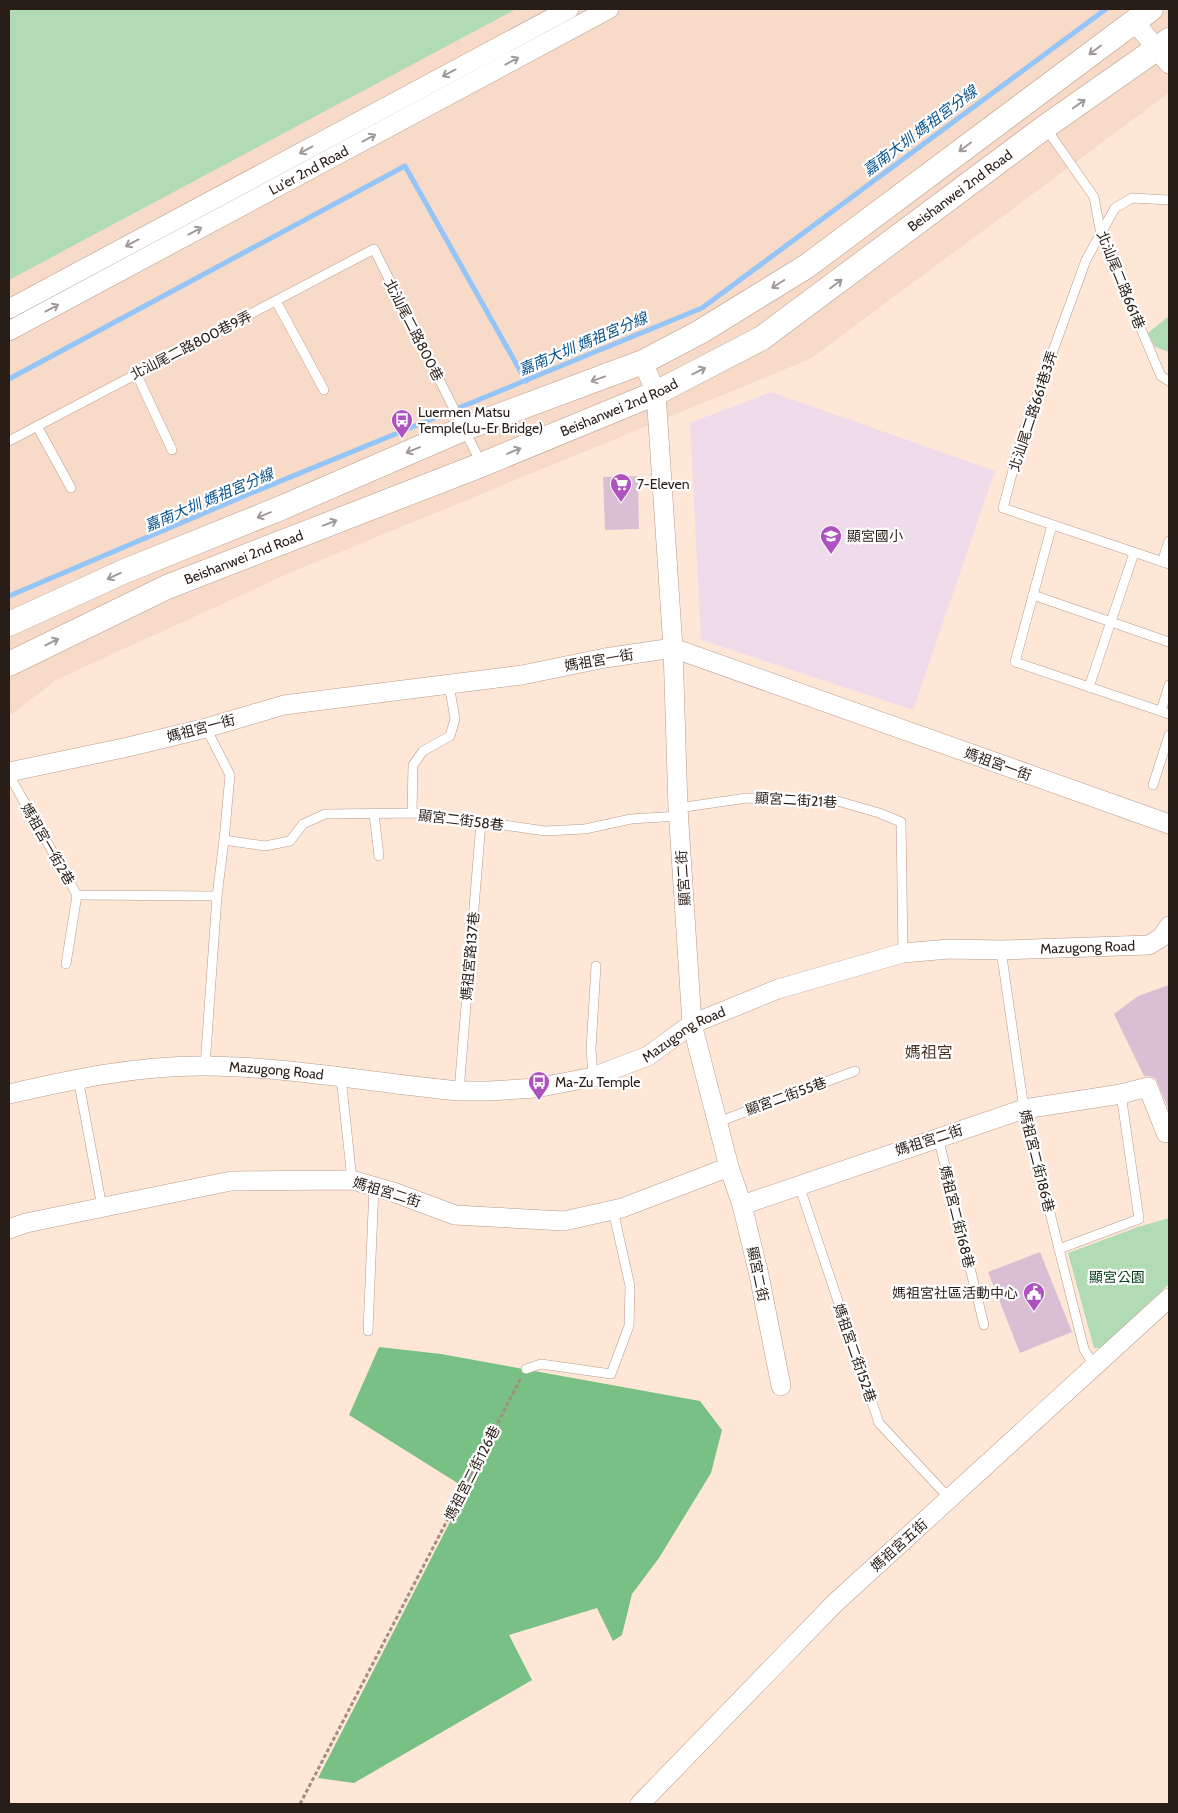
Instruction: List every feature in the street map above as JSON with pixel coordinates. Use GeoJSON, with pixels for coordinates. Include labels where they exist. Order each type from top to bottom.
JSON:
{"type":"FeatureCollection","features":[{"type":"Feature","properties":{"kind":"street","name":"Lu'er 2nd Road"},"geometry":{"type":"LineString","coordinates":[[9,309],[569,9]]}},
{"type":"Feature","properties":{"kind":"street","name":"Lu'er 2nd Road"},"geometry":{"type":"LineString","coordinates":[[9,332],[609,9]]}},
{"type":"Feature","properties":{"kind":"street"},"geometry":{"type":"LineString","coordinates":[[9,624],[125,571],[281,508],[463,429],[643,362],[700,332],[807,266],[1142,15],[1165,51]]}},
{"type":"Feature","properties":{"kind":"street","name":"Beishanwei 2nd Road"},"geometry":{"type":"LineString","coordinates":[[11,660],[167,587],[481,465],[656,394],[762,338],[1045,127],[1165,51]]}},
{"type":"Feature","properties":{"kind":"street","name":"顯宮二街"},"geometry":{"type":"LineString","coordinates":[[643,362],[656,394],[673,648],[678,812],[692,1024],[729,1167],[742,1205],[759,1275],[781,1386]]}},
{"type":"Feature","properties":{"kind":"street","name":"媽祖宮一街"},"geometry":{"type":"LineString","coordinates":[[9,773],[206,728],[284,705],[522,675],[604,658],[673,648],[1169,824]]}},
{"type":"Feature","properties":{"kind":"street","name":"Mazugong Road"},"geometry":{"type":"LineString","coordinates":[[9,1094],[78,1078],[144,1069],[205,1066],[264,1068],[459,1091],[490,1092],[536,1088],[593,1077],[648,1056],[692,1024],[778,989],[903,953],[949,949],[1001,950],[1149,945],[1162,937],[1169,926]]}},
{"type":"Feature","properties":{"kind":"street","name":"媽祖宮二街"},"geometry":{"type":"LineString","coordinates":[[742,1205],[1024,1109],[1148,1088],[1166,1133],[1169,1132]]}},
{"type":"Feature","properties":{"kind":"street","name":"媽祖宮二街"},"geometry":{"type":"LineString","coordinates":[[9,1230],[26,1223],[231,1181],[352,1180],[393,1192],[455,1215],[564,1221],[622,1208],[729,1167]]}},
{"type":"Feature","properties":{"kind":"street","name":"媽祖宮五街"},"geometry":{"type":"LineString","coordinates":[[640,1804],[835,1603],[1169,1298]]}},
{"type":"Feature","properties":{"kind":"lane","name":"北汕尾二路661巷"},"geometry":{"type":"LineString","coordinates":[[1045,127],[1094,197],[1101,235],[1161,376],[1169,381]]}},
{"type":"Feature","properties":{"kind":"lane","name":"北汕尾二路661巷3弄"},"geometry":{"type":"LineString","coordinates":[[1165,563],[1003,508],[1022,436],[1086,260],[1115,208],[1132,198],[1169,200]]}},
{"type":"Feature","properties":{"kind":"lane","name":"北汕尾二路800巷9弄"},"geometry":{"type":"LineString","coordinates":[[9,441],[374,249]]}},
{"type":"Feature","properties":{"kind":"lane","name":"北汕尾二路800巷"},"geometry":{"type":"LineString","coordinates":[[374,249],[481,465]]}},
{"type":"Feature","properties":{"kind":"lane"},"geometry":{"type":"LineString","coordinates":[[276,301],[324,390]]}},
{"type":"Feature","properties":{"kind":"lane"},"geometry":{"type":"LineString","coordinates":[[136,373],[172,450]]}},
{"type":"Feature","properties":{"kind":"lane"},"geometry":{"type":"LineString","coordinates":[[37,426],[71,488]]}},
{"type":"Feature","properties":{"kind":"lane"},"geometry":{"type":"LineString","coordinates":[[1052,525],[1015,662],[1165,712],[1169,685]]}},
{"type":"Feature","properties":{"kind":"lane"},"geometry":{"type":"LineString","coordinates":[[1165,563],[1169,541]]}},
{"type":"Feature","properties":{"kind":"lane"},"geometry":{"type":"LineString","coordinates":[[1089,687],[1134,553]]}},
{"type":"Feature","properties":{"kind":"lane"},"geometry":{"type":"LineString","coordinates":[[1033,595],[1169,642]]}},
{"type":"Feature","properties":{"kind":"lane"},"geometry":{"type":"LineString","coordinates":[[412,813],[413,765],[423,751],[450,736],[455,719],[449,685]]}},
{"type":"Feature","properties":{"kind":"lane"},"geometry":{"type":"LineString","coordinates":[[205,1066],[217,896],[230,775],[206,728]]}},
{"type":"Feature","properties":{"kind":"lane"},"geometry":{"type":"LineString","coordinates":[[1153,785],[1169,735]]}},
{"type":"Feature","properties":{"kind":"lane","name":"媽祖宮一街2巷"},"geometry":{"type":"LineString","coordinates":[[9,773],[77,895],[217,896]]}},
{"type":"Feature","properties":{"kind":"lane","name":"顯宮二街21巷"},"geometry":{"type":"LineString","coordinates":[[678,812],[747,798],[834,800],[879,813],[900,822],[903,953]]}},
{"type":"Feature","properties":{"kind":"lane","name":"顯宮二街58巷"},"geometry":{"type":"LineString","coordinates":[[224,840],[266,846],[290,841],[304,824],[325,814],[422,813],[545,831],[585,829],[631,819],[678,812]]}},
{"type":"Feature","properties":{"kind":"lane"},"geometry":{"type":"LineString","coordinates":[[374,814],[379,856]]}},
{"type":"Feature","properties":{"kind":"lane","name":"媽祖宮路137巷"},"geometry":{"type":"LineString","coordinates":[[459,1091],[481,822]]}},
{"type":"Feature","properties":{"kind":"lane"},"geometry":{"type":"LineString","coordinates":[[66,964],[77,895]]}},
{"type":"Feature","properties":{"kind":"lane","name":"媽祖宮二街186巷"},"geometry":{"type":"LineString","coordinates":[[1001,950],[1024,1109],[1084,1349],[1094,1366]]}},
{"type":"Feature","properties":{"kind":"lane"},"geometry":{"type":"LineString","coordinates":[[593,1077],[591,1049],[596,966]]}},
{"type":"Feature","properties":{"kind":"lane","name":"顯宮二街55巷"},"geometry":{"type":"LineString","coordinates":[[718,1122],[855,1071]]}},
{"type":"Feature","properties":{"kind":"lane"},"geometry":{"type":"LineString","coordinates":[[341,1077],[352,1180]]}},
{"type":"Feature","properties":{"kind":"lane"},"geometry":{"type":"LineString","coordinates":[[78,1078],[102,1207]]}},
{"type":"Feature","properties":{"kind":"lane"},"geometry":{"type":"LineString","coordinates":[[1059,1249],[1139,1219],[1121,1094]]}},
{"type":"Feature","properties":{"kind":"lane","name":"媽祖宮二街168巷"},"geometry":{"type":"LineString","coordinates":[[938,1137],[984,1325]]}},
{"type":"Feature","properties":{"kind":"lane","name":"媽祖宮二街152巷"},"geometry":{"type":"LineString","coordinates":[[799,1185],[879,1423],[949,1498]]}},
{"type":"Feature","properties":{"kind":"lane"},"geometry":{"type":"LineString","coordinates":[[368,1331],[374,1186]]}},
{"type":"Feature","properties":{"kind":"lane"},"geometry":{"type":"LineString","coordinates":[[526,1369],[540,1364],[611,1374],[629,1326],[630,1286],[613,1210]]}},
{"type":"Feature","properties":{"kind":"path","name":"媽祖宮二街126巷"},"geometry":{"type":"LineString","coordinates":[[300,1804],[526,1369]]}},
{"type":"Feature","properties":{"kind":"shaded area"},"geometry":{"type":"Polygon","coordinates":[[[9,9],[1169,9],[1169,93],[810,359],[294,571],[56,680],[9,716],[9,9]]]}},
{"type":"Feature","properties":{"kind":"shaded area","name":"顯宮國小"},"geometry":{"type":"Polygon","coordinates":[[[771,392],[995,471],[913,710],[701,640],[690,423],[771,392]]]}},
{"type":"Feature","properties":{"kind":"green space"},"geometry":{"type":"Polygon","coordinates":[[[9,9],[516,9],[9,280],[9,9]]]}},
{"type":"Feature","properties":{"kind":"green space"},"geometry":{"type":"Polygon","coordinates":[[[1169,316],[1169,352],[1155,347],[1148,333],[1169,316]]]}},
{"type":"Feature","properties":{"kind":"green space","name":"顯宮公園"},"geometry":{"type":"Polygon","coordinates":[[[1169,1218],[1169,1284],[1100,1348],[1094,1348],[1068,1253],[1138,1227],[1169,1218]]]}},
{"type":"Feature","properties":{"kind":"green space"},"geometry":{"type":"Polygon","coordinates":[[[379,1347],[441,1354],[700,1401],[722,1430],[711,1473],[659,1558],[632,1594],[622,1635],[613,1641],[597,1608],[509,1635],[532,1680],[354,1783],[318,1778],[467,1489],[349,1415],[379,1347]]]}},
{"type":"Feature","properties":{"kind":"building","name":"7-Eleven"},"geometry":{"type":"Polygon","coordinates":[[[638,476],[639,529],[605,530],[603,477],[638,476]]]}},
{"type":"Feature","properties":{"kind":"building"},"geometry":{"type":"Polygon","coordinates":[[[1169,985],[1169,1110],[1156,1079],[1144,1076],[1114,1014],[1138,996],[1169,985]]]}},
{"type":"Feature","properties":{"kind":"building","name":"媽祖宮社區活動中心"},"geometry":{"type":"Polygon","coordinates":[[[1040,1252],[1072,1332],[1020,1353],[988,1272],[1040,1252]]]}},
{"type":"Feature","properties":{"kind":"waterway","name":"嘉南大圳 媽祖宮分線"},"geometry":{"type":"LineString","coordinates":[[9,596],[249,494],[702,308],[1106,9]]}},
{"type":"Feature","properties":{"kind":"waterway"},"geometry":{"type":"LineString","coordinates":[[9,379],[405,166],[526,381]]}},
{"type":"Feature","properties":{"kind":"place","name":"Luermen Matsu Temple(Lu-Er Bridge)"},"geometry":{"type":"Point","coordinates":[402,439]}},
{"type":"Feature","properties":{"kind":"place","name":"7-Eleven"},"geometry":{"type":"Point","coordinates":[621,503]}},
{"type":"Feature","properties":{"kind":"place","name":"顯宮國小"},"geometry":{"type":"Point","coordinates":[831,555]}},
{"type":"Feature","properties":{"kind":"place","name":"Ma-Zu Temple"},"geometry":{"type":"Point","coordinates":[539,1101]}},
{"type":"Feature","properties":{"kind":"place","name":"媽祖宮社區活動中心"},"geometry":{"type":"Point","coordinates":[1034,1312]}},
{"type":"Feature","properties":{"kind":"district","name":"媽祖宮"},"geometry":{"type":"Point","coordinates":[929,1052]}}]}
